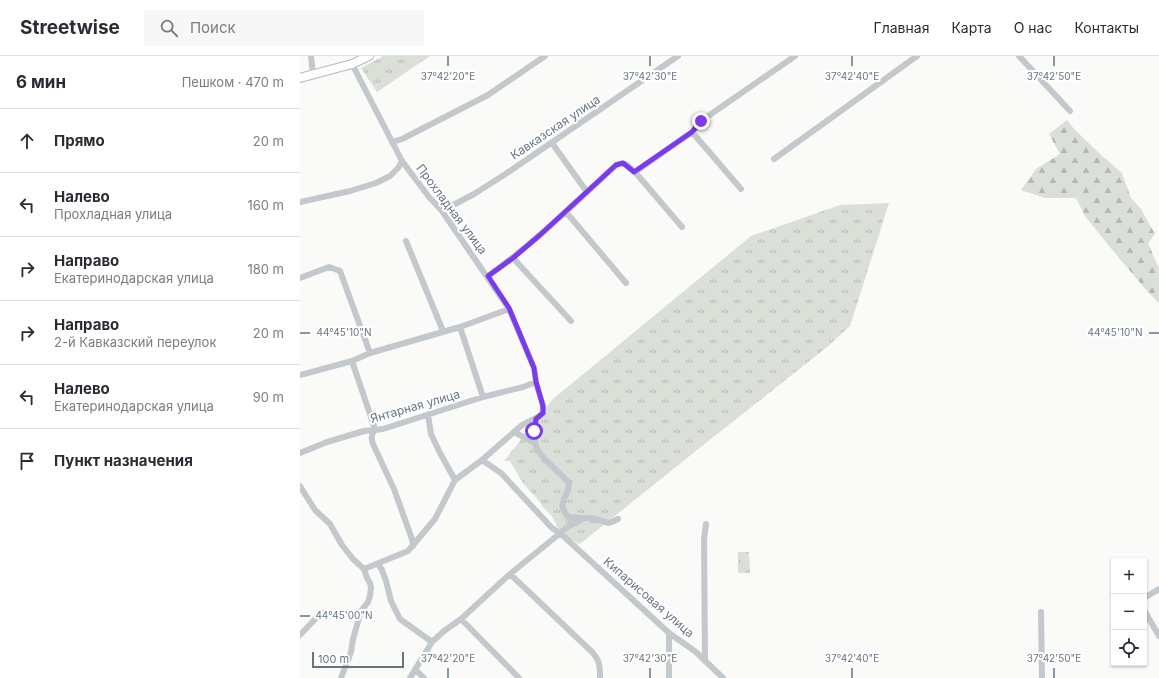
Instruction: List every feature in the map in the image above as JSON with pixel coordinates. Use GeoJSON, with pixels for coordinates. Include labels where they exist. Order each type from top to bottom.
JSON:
{"type":"FeatureCollection","features":[{"type":"Feature","properties":{"kind":"main road"},"geometry":{"type":"LineString","coordinates":[[300,78],[352,64],[369,56]]}},
{"type":"Feature","properties":{"kind":"street"},"geometry":{"type":"LineString","coordinates":[[311,56],[313,75]]}},
{"type":"Feature","properties":{"kind":"street"},"geometry":{"type":"LineString","coordinates":[[392,142],[402,139],[488,95],[545,56]]}},
{"type":"Feature","properties":{"kind":"street","name":"Кавказская улица"},"geometry":{"type":"LineString","coordinates":[[442,211],[474,194],[552,143],[678,56]]}},
{"type":"Feature","properties":{"kind":"street"},"geometry":{"type":"LineString","coordinates":[[634,172],[692,132],[701,121],[796,56]]}},
{"type":"Feature","properties":{"kind":"street"},"geometry":{"type":"LineString","coordinates":[[774,159],[917,56]]}},
{"type":"Feature","properties":{"kind":"street"},"geometry":{"type":"LineString","coordinates":[[1019,56],[1070,111]]}},
{"type":"Feature","properties":{"kind":"street","name":"Прохладная улица"},"geometry":{"type":"LineString","coordinates":[[352,64],[402,160],[442,211],[509,308],[534,368],[536,382],[543,406],[543,413],[536,419]]}},
{"type":"Feature","properties":{"kind":"street"},"geometry":{"type":"LineString","coordinates":[[692,132],[741,189]]}},
{"type":"Feature","properties":{"kind":"street"},"geometry":{"type":"LineString","coordinates":[[552,143],[587,192]]}},
{"type":"Feature","properties":{"kind":"street"},"geometry":{"type":"LineString","coordinates":[[300,202],[350,191],[376,183],[390,176],[398,168],[402,160]]}},
{"type":"Feature","properties":{"kind":"street"},"geometry":{"type":"LineString","coordinates":[[488,276],[513,258],[566,212],[616,165],[623,163],[634,172],[682,227]]}},
{"type":"Feature","properties":{"kind":"street"},"geometry":{"type":"LineString","coordinates":[[566,212],[626,284]]}},
{"type":"Feature","properties":{"kind":"street"},"geometry":{"type":"LineString","coordinates":[[406,241],[443,331]]}},
{"type":"Feature","properties":{"kind":"street"},"geometry":{"type":"LineString","coordinates":[[513,258],[571,321]]}},
{"type":"Feature","properties":{"kind":"street"},"geometry":{"type":"LineString","coordinates":[[300,278],[329,267],[340,271],[370,353]]}},
{"type":"Feature","properties":{"kind":"street"},"geometry":{"type":"LineString","coordinates":[[300,375],[460,327],[509,308]]}},
{"type":"Feature","properties":{"kind":"street"},"geometry":{"type":"LineString","coordinates":[[460,327],[483,397]]}},
{"type":"Feature","properties":{"kind":"street"},"geometry":{"type":"LineString","coordinates":[[352,360],[375,430],[372,433],[371,438],[394,489],[412,539],[413,546]]}},
{"type":"Feature","properties":{"kind":"street","name":"Янтарная улица"},"geometry":{"type":"LineString","coordinates":[[300,453],[328,442],[364,431],[383,429],[483,397],[523,387],[536,382]]}},
{"type":"Feature","properties":{"kind":"street"},"geometry":{"type":"LineString","coordinates":[[428,415],[431,434],[455,480]]}},
{"type":"Feature","properties":{"kind":"street"},"geometry":{"type":"LineString","coordinates":[[364,569],[408,551],[435,519],[455,480],[482,460],[522,425],[528,421],[536,419],[534,431],[535,443],[539,454],[569,483],[569,488],[562,503],[563,511],[568,517],[569,526]]}},
{"type":"Feature","properties":{"kind":"street"},"geometry":{"type":"LineString","coordinates":[[514,432],[535,443]]}},
{"type":"Feature","properties":{"kind":"street","name":"Кипарисовая улица"},"geometry":{"type":"LineString","coordinates":[[482,460],[502,473],[552,528],[560,533],[669,633],[696,652],[723,678]]}},
{"type":"Feature","properties":{"kind":"street"},"geometry":{"type":"LineString","coordinates":[[300,486],[315,510],[330,524],[349,555],[364,569],[370,583],[370,596],[368,602],[361,611],[351,652],[341,678]]}},
{"type":"Feature","properties":{"kind":"street"},"geometry":{"type":"LineString","coordinates":[[568,517],[591,518],[609,523],[618,519]]}},
{"type":"Feature","properties":{"kind":"street"},"geometry":{"type":"LineString","coordinates":[[410,678],[432,642],[461,619],[510,574],[560,533],[584,518]]}},
{"type":"Feature","properties":{"kind":"street"},"geometry":{"type":"LineString","coordinates":[[705,661],[704,538],[706,524]]}},
{"type":"Feature","properties":{"kind":"street"},"geometry":{"type":"LineString","coordinates":[[378,564],[386,581],[391,601],[400,619],[432,642]]}},
{"type":"Feature","properties":{"kind":"street"},"geometry":{"type":"LineString","coordinates":[[510,574],[592,652],[598,659],[600,666],[600,678]]}},
{"type":"Feature","properties":{"kind":"street"},"geometry":{"type":"LineString","coordinates":[[1147,596],[1159,589]]}},
{"type":"Feature","properties":{"kind":"street"},"geometry":{"type":"LineString","coordinates":[[300,634],[320,612]]}},
{"type":"Feature","properties":{"kind":"street"},"geometry":{"type":"LineString","coordinates":[[1040,612],[1042,678]]}},
{"type":"Feature","properties":{"kind":"street"},"geometry":{"type":"LineString","coordinates":[[1147,615],[1159,636]]}},
{"type":"Feature","properties":{"kind":"street"},"geometry":{"type":"LineString","coordinates":[[461,619],[520,678]]}},
{"type":"Feature","properties":{"kind":"street"},"geometry":{"type":"LineString","coordinates":[[669,633],[669,678]]}},
{"type":"Feature","properties":{"kind":"street"},"geometry":{"type":"LineString","coordinates":[[415,669],[424,678]]}},
{"type":"Feature","properties":{"kind":"green space"},"geometry":{"type":"Polygon","coordinates":[[[383,56],[430,56],[377,92],[361,68],[383,56]]]}},
{"type":"Feature","properties":{"kind":"green space"},"geometry":{"type":"Polygon","coordinates":[[[1067,120],[1074,129],[1122,173],[1131,198],[1141,209],[1155,234],[1148,243],[1159,269],[1159,303],[1147,291],[1085,216],[1076,198],[1045,198],[1021,190],[1036,169],[1060,154],[1049,134],[1067,120]]]}},
{"type":"Feature","properties":{"kind":"green space"},"geometry":{"type":"Polygon","coordinates":[[[889,203],[850,326],[827,347],[585,540],[579,544],[567,537],[557,526],[552,516],[523,483],[510,461],[504,461],[553,399],[751,236],[840,205],[889,203]]]}},
{"type":"Feature","properties":{"kind":"green space"},"geometry":{"type":"Polygon","coordinates":[[[738,552],[749,552],[750,573],[738,573],[738,552]]]}},
{"type":"Feature","properties":{"kind":"route"},"geometry":{"type":"LineString","coordinates":[[534,431],[536,419],[543,413],[543,406],[536,382],[534,368],[509,308],[488,276],[513,258],[540,235],[616,165],[623,163],[634,172],[692,132],[701,121]]}}]}
